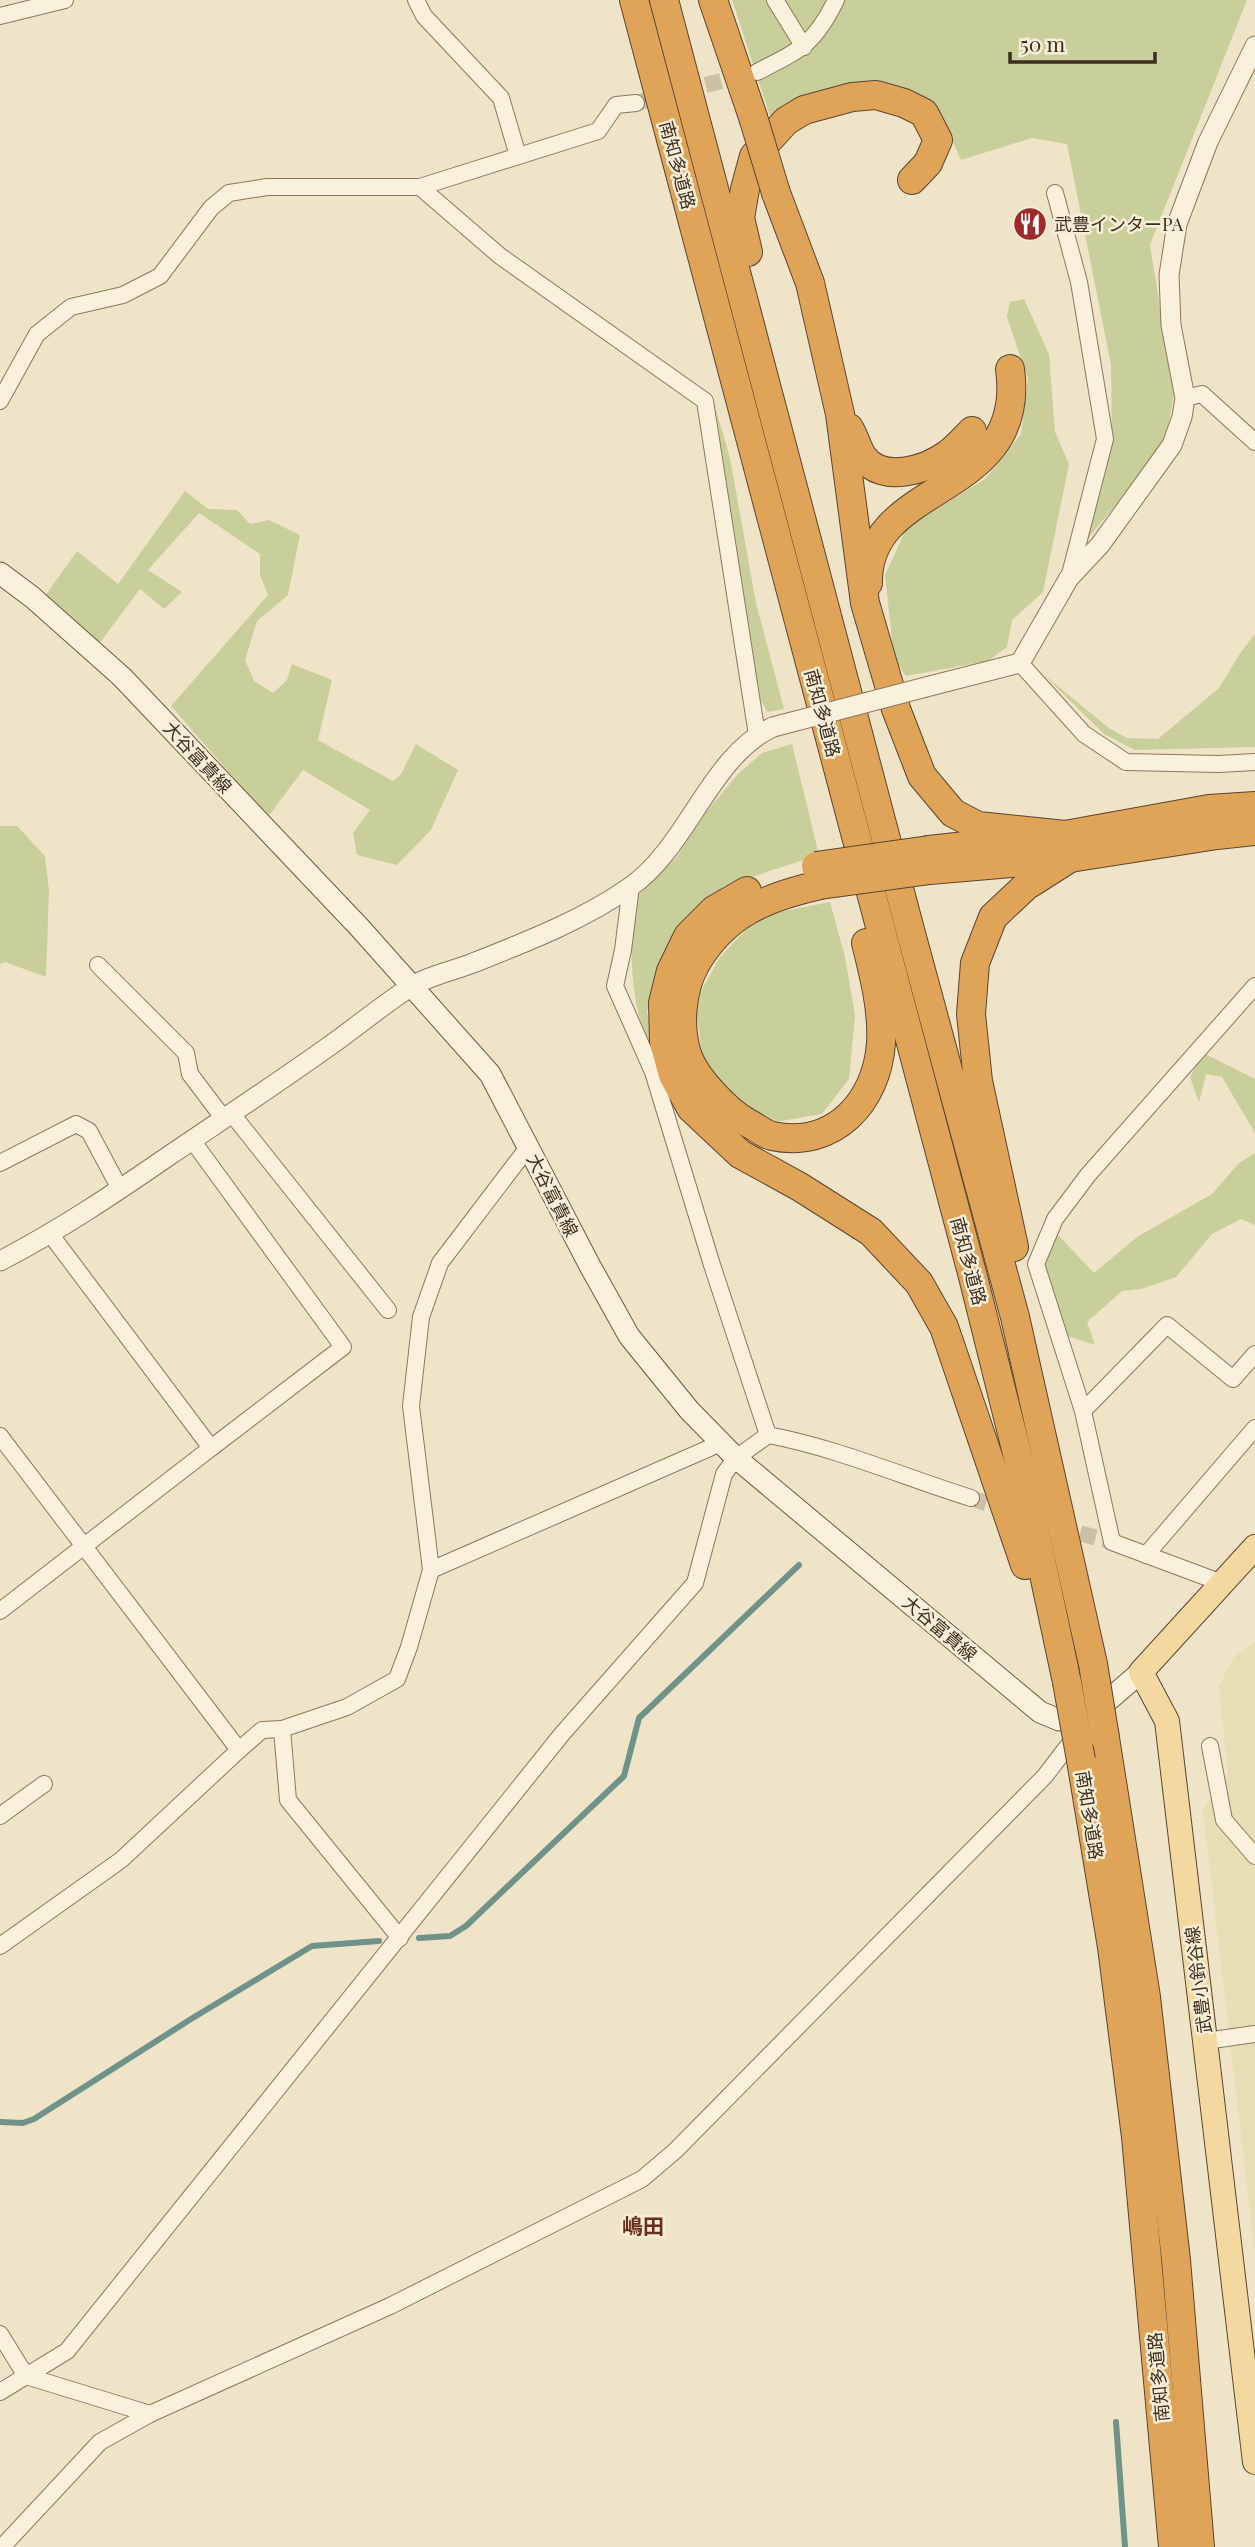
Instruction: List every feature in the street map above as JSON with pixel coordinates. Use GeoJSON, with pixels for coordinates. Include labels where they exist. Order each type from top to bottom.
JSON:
{"type":"FeatureCollection","features":[{"type":"Feature","properties":{"kind":"highway","name":"南知多道路"},"geometry":{"type":"LineString","coordinates":[[634,0],[972,1273],[1024,1481],[1065,1671],[1112,1947],[1136,2137],[1173,2547]]}},
{"type":"Feature","properties":{"kind":"highway","name":"南知多道路"},"geometry":{"type":"LineString","coordinates":[[664,0],[1015,1317],[1093,1664],[1098,1726],[1146,1997],[1176,2260],[1199,2547]]}},
{"type":"Feature","properties":{"kind":"highway"},"geometry":{"type":"LineString","coordinates":[[713,0],[776,192],[810,283],[839,414],[865,603],[896,709],[922,776],[953,813],[978,826],[1067,846],[1209,809],[1255,806]]}},
{"type":"Feature","properties":{"kind":"highway"},"geometry":{"type":"LineString","coordinates":[[798,507],[806,483],[740,218],[754,156],[786,121],[804,110],[852,97],[876,95],[904,103],[924,113],[938,140],[928,163],[912,180]]}},
{"type":"Feature","properties":{"kind":"highway"},"geometry":{"type":"LineString","coordinates":[[865,603],[869,591],[868,569],[877,544],[892,522],[980,461],[998,442],[1011,412],[1013,390],[1010,369]]}},
{"type":"Feature","properties":{"kind":"highway"},"geometry":{"type":"LineString","coordinates":[[839,414],[855,437],[863,457],[877,469],[892,472],[913,471],[929,465],[948,454],[972,431]]}},
{"type":"Feature","properties":{"kind":"highway"},"geometry":{"type":"LineString","coordinates":[[776,540],[769,572],[872,966],[881,1020],[881,1045],[867,1093],[855,1111],[838,1126],[803,1139],[769,1135],[732,1114],[708,1087],[689,1058],[682,1023],[687,980],[706,945],[739,914],[818,875]]}},
{"type":"Feature","properties":{"kind":"highway"},"geometry":{"type":"LineString","coordinates":[[1065,1671],[1048,1651],[1014,1528],[944,1327],[919,1283],[871,1232],[800,1187],[740,1154],[691,1108],[673,1074],[664,1042],[663,1003],[671,971],[688,936],[714,910],[771,877],[818,875],[1067,846],[1255,831]]}},
{"type":"Feature","properties":{"kind":"highway"},"geometry":{"type":"LineString","coordinates":[[1067,846],[993,918],[975,963],[971,1014],[978,1081],[1075,1514],[1072,1567]]}},
{"type":"Feature","properties":{"kind":"main road","name":"大谷富貴線"},"geometry":{"type":"LineString","coordinates":[[0,573],[32,597],[122,677],[412,986],[489,1074],[629,1336],[689,1410],[729,1450],[1040,1712],[1059,1720],[1098,1726]]}},
{"type":"Feature","properties":{"kind":"main road"},"geometry":{"type":"LineString","coordinates":[[1098,1726],[1141,1672],[1255,1547]]}},
{"type":"Feature","properties":{"kind":"main road","name":"武豊小鈴谷線"},"geometry":{"type":"LineString","coordinates":[[1141,1672],[1167,1721],[1253,2426],[1255,2462]]}},
{"type":"Feature","properties":{"kind":"street"},"geometry":{"type":"LineString","coordinates":[[0,16],[65,0]]}},
{"type":"Feature","properties":{"kind":"street"},"geometry":{"type":"LineString","coordinates":[[416,0],[424,16],[501,98],[518,156]]}},
{"type":"Feature","properties":{"kind":"street"},"geometry":{"type":"LineString","coordinates":[[775,0],[804,47]]}},
{"type":"Feature","properties":{"kind":"street"},"geometry":{"type":"LineString","coordinates":[[757,72],[804,47],[826,22],[836,0]]}},
{"type":"Feature","properties":{"kind":"street"},"geometry":{"type":"LineString","coordinates":[[0,1261],[51,1235],[120,1189],[412,986],[527,941],[590,911],[631,886],[650,870],[675,841],[719,775],[765,731],[1020,663],[1069,578],[1100,545],[1172,445],[1182,417],[1185,398],[1171,325],[1169,275],[1177,224],[1208,142],[1255,46]]}},
{"type":"Feature","properties":{"kind":"street"},"geometry":{"type":"LineString","coordinates":[[0,401],[37,334],[71,307],[123,295],[159,276],[211,208],[229,194],[267,187],[420,187],[598,131],[615,105],[636,103]]}},
{"type":"Feature","properties":{"kind":"street"},"geometry":{"type":"LineString","coordinates":[[420,187],[500,256],[705,401],[765,731]]}},
{"type":"Feature","properties":{"kind":"street"},"geometry":{"type":"LineString","coordinates":[[1055,193],[1079,282],[1105,439],[1069,578]]}},
{"type":"Feature","properties":{"kind":"street"},"geometry":{"type":"LineString","coordinates":[[1185,398],[1202,394],[1255,442]]}},
{"type":"Feature","properties":{"kind":"street"},"geometry":{"type":"LineString","coordinates":[[1020,663],[1084,734],[1126,762],[1255,762]]}},
{"type":"Feature","properties":{"kind":"street"},"geometry":{"type":"LineString","coordinates":[[631,886],[623,950],[615,986],[653,1072],[768,1435]]}},
{"type":"Feature","properties":{"kind":"street"},"geometry":{"type":"LineString","coordinates":[[98,965],[186,1053],[190,1074],[228,1116],[388,1310]]}},
{"type":"Feature","properties":{"kind":"street"},"geometry":{"type":"LineString","coordinates":[[1222,1583],[1112,1542],[1083,1411],[1036,1264],[1055,1219],[1088,1175],[1255,986]]}},
{"type":"Feature","properties":{"kind":"street"},"geometry":{"type":"LineString","coordinates":[[0,1163],[76,1124],[89,1131],[120,1189]]}},
{"type":"Feature","properties":{"kind":"street"},"geometry":{"type":"LineString","coordinates":[[0,1611],[344,1347],[192,1140]]}},
{"type":"Feature","properties":{"kind":"street"},"geometry":{"type":"LineString","coordinates":[[0,1946],[121,1860],[262,1730],[282,1729],[347,1707],[397,1679],[431,1570],[411,1406],[421,1317],[440,1263],[528,1146]]}},
{"type":"Feature","properties":{"kind":"street"},"geometry":{"type":"LineString","coordinates":[[51,1235],[211,1448]]}},
{"type":"Feature","properties":{"kind":"street"},"geometry":{"type":"LineString","coordinates":[[1083,1411],[1167,1325],[1233,1379],[1253,1360]]}},
{"type":"Feature","properties":{"kind":"street"},"geometry":{"type":"LineString","coordinates":[[1146,1555],[1255,1428]]}},
{"type":"Feature","properties":{"kind":"street"},"geometry":{"type":"LineString","coordinates":[[431,1570],[768,1435],[807,1442],[971,1498]]}},
{"type":"Feature","properties":{"kind":"street"},"geometry":{"type":"LineString","coordinates":[[0,1436],[239,1750]]}},
{"type":"Feature","properties":{"kind":"street"},"geometry":{"type":"LineString","coordinates":[[0,2392],[67,2351],[562,1734],[695,1583],[729,1450]]}},
{"type":"Feature","properties":{"kind":"street"},"geometry":{"type":"LineString","coordinates":[[2,2547],[100,2442],[150,2414],[390,2306],[642,2179],[676,2151],[1045,1776],[1098,1726]]}},
{"type":"Feature","properties":{"kind":"street"},"geometry":{"type":"LineString","coordinates":[[282,1729],[288,1800],[400,1938]]}},
{"type":"Feature","properties":{"kind":"street"},"geometry":{"type":"LineString","coordinates":[[1210,1746],[1224,1820],[1255,1856]]}},
{"type":"Feature","properties":{"kind":"street"},"geometry":{"type":"LineString","coordinates":[[0,1816],[44,1784]]}},
{"type":"Feature","properties":{"kind":"street"},"geometry":{"type":"LineString","coordinates":[[1206,2041],[1255,2034]]}},
{"type":"Feature","properties":{"kind":"street"},"geometry":{"type":"LineString","coordinates":[[0,2334],[26,2376],[150,2414]]}},
{"type":"Feature","properties":{"kind":"shaded area"},"geometry":{"type":"Polygon","coordinates":[[[1255,1642],[1255,2254],[1203,1810],[1228,1776],[1219,1686],[1233,1658],[1255,1642]]]}},
{"type":"Feature","properties":{"kind":"green space"},"geometry":{"type":"Polygon","coordinates":[[[732,0],[1247,0],[1150,245],[1174,394],[1165,446],[1084,543],[1112,439],[1111,365],[1067,144],[1032,138],[961,160],[942,117],[895,90],[823,91],[770,116],[732,0]]]}},
{"type":"Feature","properties":{"kind":"green space"},"geometry":{"type":"Polygon","coordinates":[[[1024,299],[1049,354],[1055,432],[1069,464],[1043,592],[1012,620],[1007,647],[988,661],[906,676],[894,659],[885,575],[907,527],[985,479],[1021,434],[1028,379],[1007,317],[1010,302],[1024,299]]]}},
{"type":"Feature","properties":{"kind":"green space"},"geometry":{"type":"Polygon","coordinates":[[[715,406],[730,458],[756,603],[784,709],[767,712],[759,696],[715,406]]]}},
{"type":"Feature","properties":{"kind":"green space"},"geometry":{"type":"Polygon","coordinates":[[[185,491],[208,509],[237,510],[250,524],[269,520],[300,535],[288,595],[257,621],[245,660],[254,681],[273,693],[287,680],[292,664],[332,680],[318,740],[393,781],[401,774],[416,744],[458,770],[431,830],[397,865],[357,855],[353,833],[370,810],[303,770],[268,817],[171,706],[268,595],[260,575],[260,554],[199,513],[148,570],[182,592],[164,609],[140,589],[99,644],[45,596],[77,551],[118,584],[185,491]]]}},
{"type":"Feature","properties":{"kind":"green space"},"geometry":{"type":"Polygon","coordinates":[[[1255,634],[1255,747],[1135,750],[1104,734],[1043,674],[1109,728],[1127,738],[1158,739],[1219,688],[1255,634]]]}},
{"type":"Feature","properties":{"kind":"green space"},"geometry":{"type":"Polygon","coordinates":[[[792,744],[819,855],[724,886],[672,938],[647,1012],[661,1080],[644,1034],[636,1002],[631,951],[633,900],[676,858],[702,817],[738,774],[762,753],[792,744]]]}},
{"type":"Feature","properties":{"kind":"green space"},"geometry":{"type":"Polygon","coordinates":[[[0,826],[17,826],[45,856],[49,891],[46,977],[5,962],[0,964],[0,826]]]}},
{"type":"Feature","properties":{"kind":"green space"},"geometry":{"type":"Polygon","coordinates":[[[830,902],[845,957],[855,1015],[849,1079],[822,1114],[775,1122],[727,1096],[702,1054],[695,1002],[720,957],[759,916],[830,902]]]}},
{"type":"Feature","properties":{"kind":"green space"},"geometry":{"type":"Polygon","coordinates":[[[1203,1053],[1255,1079],[1255,1133],[1222,1077],[1206,1074],[1199,1103],[1190,1077],[1203,1053]]]}},
{"type":"Feature","properties":{"kind":"green space"},"geometry":{"type":"Polygon","coordinates":[[[1255,1153],[1255,1225],[1241,1219],[1212,1234],[1176,1277],[1141,1289],[1122,1291],[1087,1322],[1095,1345],[1065,1335],[1043,1265],[1057,1234],[1094,1273],[1137,1237],[1212,1194],[1239,1163],[1255,1153]]]}},
{"type":"Feature","properties":{"kind":"waterway"},"geometry":{"type":"LineString","coordinates":[[419,1938],[450,1936],[466,1926],[624,1776],[639,1718],[799,1565]]}},
{"type":"Feature","properties":{"kind":"waterway"},"geometry":{"type":"LineString","coordinates":[[0,2122],[23,2123],[34,2119],[312,1946],[379,1941]]}},
{"type":"Feature","properties":{"kind":"waterway"},"geometry":{"type":"LineString","coordinates":[[1116,2422],[1125,2547]]}},
{"type":"Feature","properties":{"kind":"tunnel"},"geometry":{"type":"LineString","coordinates":[[636,103],[744,75]]}},
{"type":"Feature","properties":{"kind":"tunnel"},"geometry":{"type":"LineString","coordinates":[[971,1498],[1009,1511]]}},
{"type":"Feature","properties":{"kind":"tunnel"},"geometry":{"type":"LineString","coordinates":[[1057,1527],[1112,1542]]}},
{"type":"Feature","properties":{"kind":"place","name":"武豊インターPA"},"geometry":{"type":"Point","coordinates":[1030,224]}},
{"type":"Feature","properties":{"kind":"district","name":"嶋田"},"geometry":{"type":"Point","coordinates":[643,2225]}}]}
